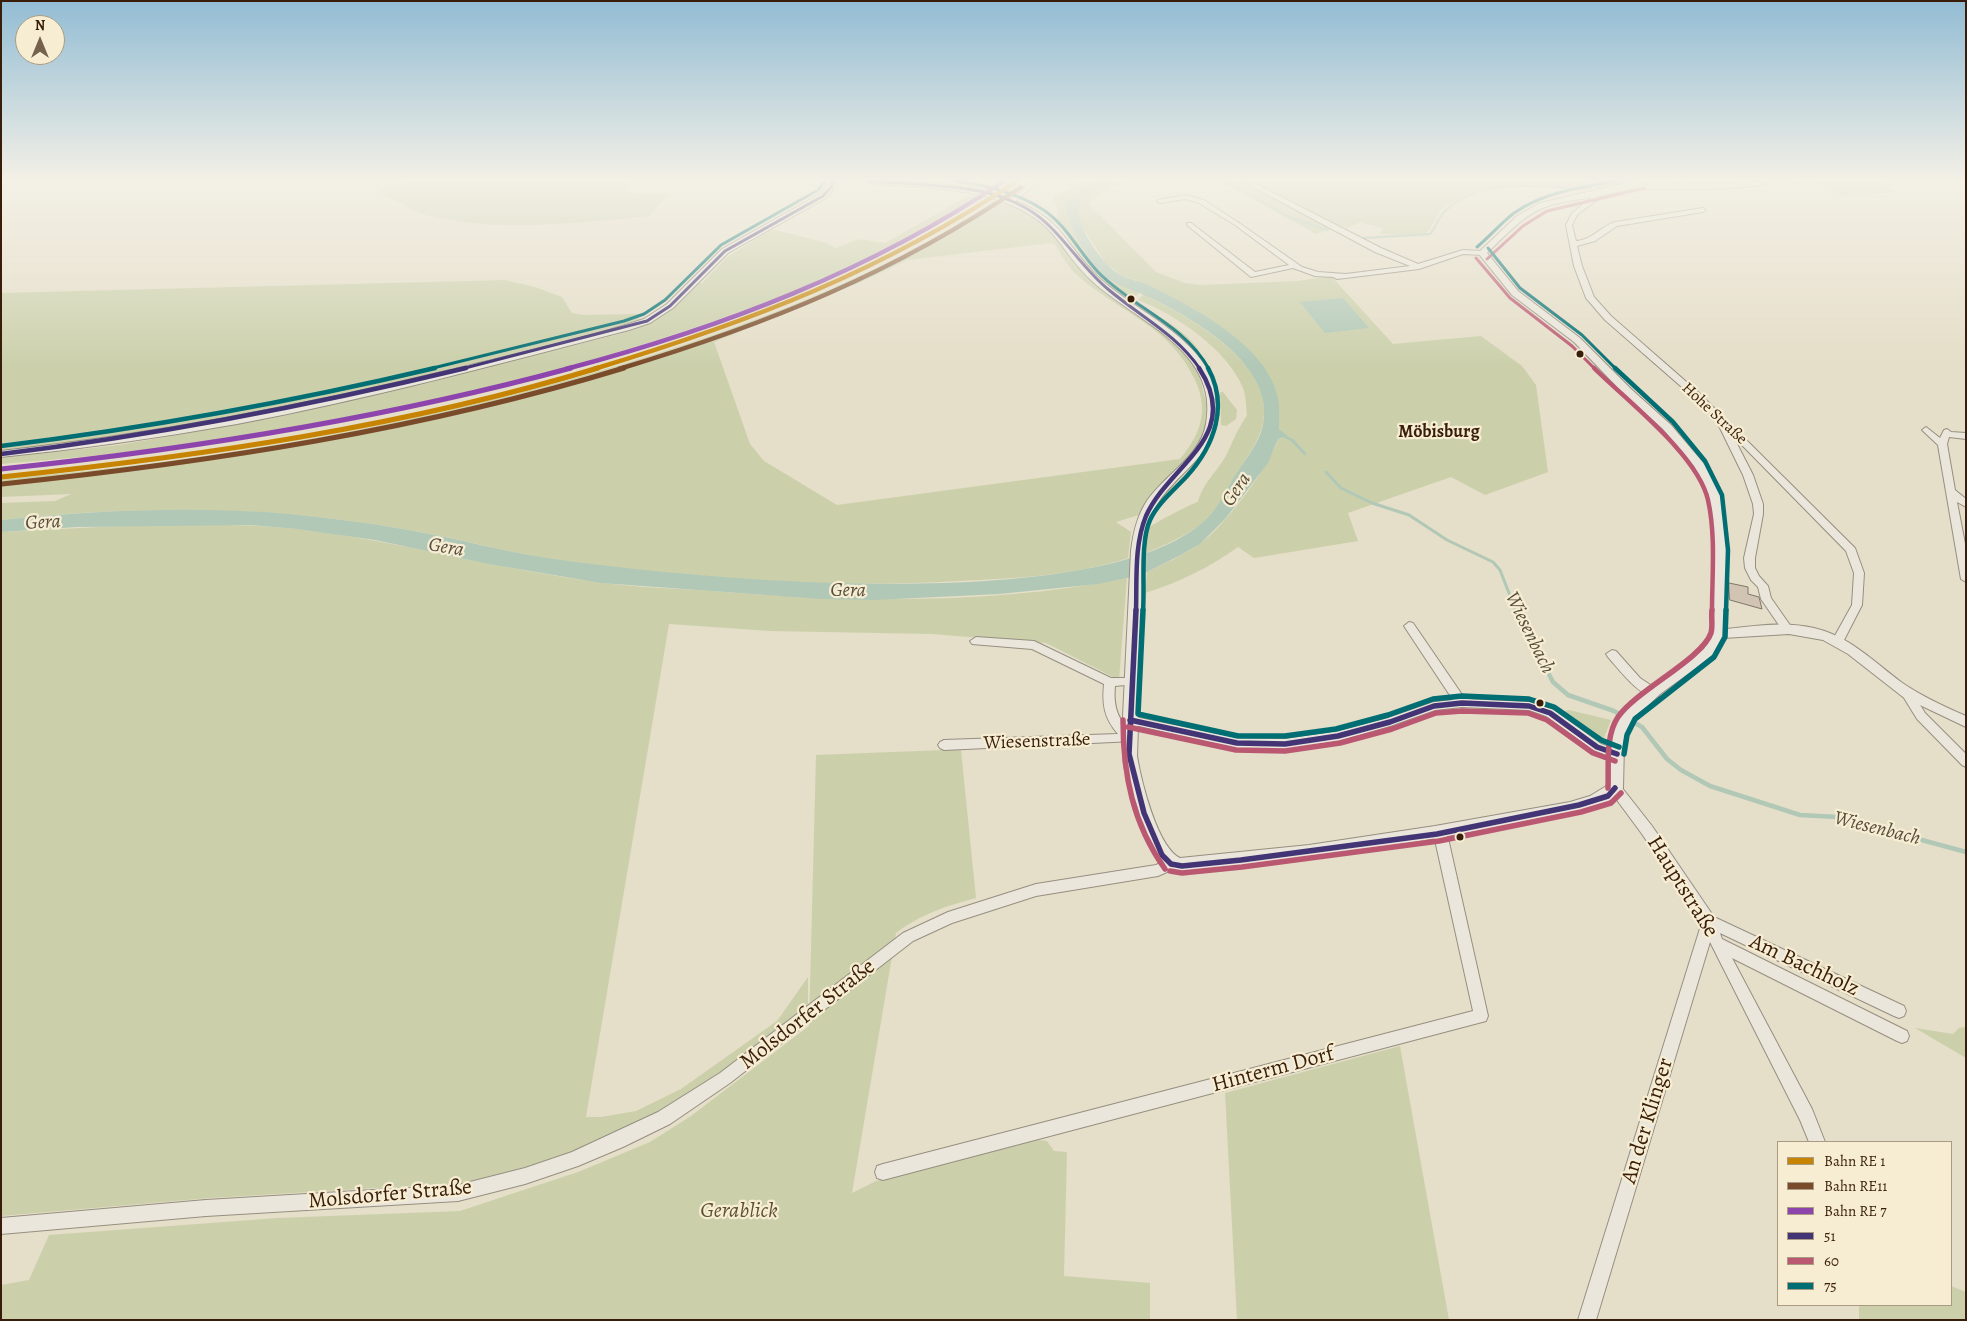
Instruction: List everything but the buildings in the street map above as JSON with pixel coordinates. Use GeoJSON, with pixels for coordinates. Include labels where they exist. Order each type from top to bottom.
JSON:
{"type":"FeatureCollection","features":[{"type":"Feature","properties":{"kind":"street"},"geometry":{"type":"LineString","coordinates":[[1,454],[122,440],[267,416],[626,328],[647,320],[670,306],[725,251],[740,243]]}},
{"type":"Feature","properties":{"kind":"street"},"geometry":{"type":"LineString","coordinates":[[1066,243],[1079,264],[1098,282],[1178,340],[1197,362],[1213,408],[1209,432],[1194,458],[1148,509],[1140,527],[1130,720],[1133,774],[1144,813],[1162,854],[1171,864]]}},
{"type":"Feature","properties":{"kind":"street"},"geometry":{"type":"LineString","coordinates":[[1213,243],[1254,275],[1293,266]]}},
{"type":"Feature","properties":{"kind":"street"},"geometry":{"type":"LineString","coordinates":[[1262,243],[1293,266],[1309,273],[1340,276],[1419,266],[1463,252],[1482,253],[1494,243]]}},
{"type":"Feature","properties":{"kind":"street"},"geometry":{"type":"LineString","coordinates":[[1364,243],[1419,266]]}},
{"type":"Feature","properties":{"kind":"street"},"geometry":{"type":"LineString","coordinates":[[1572,244],[1580,243]]}},
{"type":"Feature","properties":{"kind":"street","name":"Hohe Straße"},"geometry":{"type":"LineString","coordinates":[[1572,244],[1584,285],[1590,298],[1620,329],[1760,457],[1851,550],[1859,573],[1857,605],[1838,641]]}},
{"type":"Feature","properties":{"kind":"street"},"geometry":{"type":"LineString","coordinates":[[1482,253],[1515,293],[1578,340],[1667,427],[1699,465],[1715,497],[1721,550],[1718,634],[1709,652],[1654,693],[1627,717],[1617,737],[1615,788]]}},
{"type":"Feature","properties":{"kind":"street"},"geometry":{"type":"LineString","coordinates":[[1721,420],[1758,503],[1758,516],[1751,543],[1750,570],[1755,580],[1763,586],[1766,599],[1787,628]]}},
{"type":"Feature","properties":{"kind":"street"},"geometry":{"type":"LineString","coordinates":[[1926,430],[1942,444]]}},
{"type":"Feature","properties":{"kind":"street"},"geometry":{"type":"LineString","coordinates":[[1966,436],[1947,433],[1942,444],[1966,579]]}},
{"type":"Feature","properties":{"kind":"street"},"geometry":{"type":"LineString","coordinates":[[1951,492],[1966,504]]}},
{"type":"Feature","properties":{"kind":"street"},"geometry":{"type":"LineString","coordinates":[[1409,626],[1462,703]]}},
{"type":"Feature","properties":{"kind":"street"},"geometry":{"type":"LineString","coordinates":[[1718,634],[1787,628],[1814,632],[1838,641],[1868,660],[1907,693],[1966,722]]}},
{"type":"Feature","properties":{"kind":"street"},"geometry":{"type":"LineString","coordinates":[[976,641],[1034,645],[1110,682],[1132,681]]}},
{"type":"Feature","properties":{"kind":"street"},"geometry":{"type":"LineString","coordinates":[[1612,654],[1636,681],[1654,693]]}},
{"type":"Feature","properties":{"kind":"street"},"geometry":{"type":"LineString","coordinates":[[1110,682],[1108,706],[1114,725],[1130,738]]}},
{"type":"Feature","properties":{"kind":"street"},"geometry":{"type":"LineString","coordinates":[[1907,693],[1921,716],[1966,762]]}},
{"type":"Feature","properties":{"kind":"street"},"geometry":{"type":"LineString","coordinates":[[1130,720],[1237,743],[1284,744],[1338,736],[1390,722],[1434,706],[1462,703],[1539,708],[1550,713],[1597,747],[1617,754]]}},
{"type":"Feature","properties":{"kind":"street","name":"Wiesenstraße"},"geometry":{"type":"LineString","coordinates":[[944,745],[1130,738]]}},
{"type":"Feature","properties":{"kind":"street","name":"Molsdorfer Straße"},"geometry":{"type":"LineString","coordinates":[[1,1226],[206,1208],[458,1193],[525,1176],[608,1145],[664,1118],[725,1078],[844,989],[908,938],[948,918],[1036,890],[1158,870],[1171,864],[1182,866],[1241,860],[1437,834],[1579,805],[1608,796],[1615,788]]}},
{"type":"Feature","properties":{"kind":"street","name":"Hauptstraße"},"geometry":{"type":"LineString","coordinates":[[1615,788],[1647,830],[1709,922],[1717,943],[1806,1115],[1817,1141]]}},
{"type":"Feature","properties":{"kind":"street","name":"Hinterm Dorf"},"geometry":{"type":"LineString","coordinates":[[883,1172],[1481,1016],[1442,838],[1437,834]]}},
{"type":"Feature","properties":{"kind":"street","name":"Am Bachholz"},"geometry":{"type":"LineString","coordinates":[[1709,922],[1900,1011]]}},
{"type":"Feature","properties":{"kind":"street","name":"An der Klinger"},"geometry":{"type":"LineString","coordinates":[[1587,1320],[1709,922]]}},
{"type":"Feature","properties":{"kind":"street","name":"Am Bachholz"},"geometry":{"type":"LineString","coordinates":[[1717,943],[1902,1036]]}},
{"type":"Feature","properties":{"kind":"green space"},"geometry":{"type":"Polygon","coordinates":[[[750,243],[826,243],[835,248],[849,243],[898,243],[818,281],[777,298],[650,342],[571,366],[491,387],[410,406],[248,436],[83,457],[1,464],[1,458],[119,445],[267,419],[616,335],[640,327],[662,316],[681,302],[698,283],[702,283],[726,258],[750,243]]]}},
{"type":"Feature","properties":{"kind":"green space"},"geometry":{"type":"Polygon","coordinates":[[[924,243],[1062,243],[1086,276],[1167,334],[1192,362],[1200,379],[1208,408],[1204,431],[1195,448],[1148,501],[1139,515],[1116,522],[1131,532],[1128,558],[1087,569],[1023,577],[854,584],[749,580],[643,571],[539,557],[391,527],[285,514],[163,510],[82,513],[1,520],[1,503],[55,501],[71,494],[1,497],[1,479],[169,461],[252,449],[418,417],[500,398],[581,376],[705,338],[833,288],[924,243]],[[1051,243],[907,260],[863,281],[714,342],[750,444],[764,461],[837,505],[1180,459],[1193,441],[1202,413],[1200,393],[1186,363],[1159,334],[1094,289],[1068,265],[1055,245],[1051,243]]]}},
{"type":"Feature","properties":{"kind":"green space"},"geometry":{"type":"Polygon","coordinates":[[[1072,243],[1081,243],[1097,268],[1106,275],[1140,292],[1136,296],[1122,293],[1109,287],[1090,268],[1072,243]]]}},
{"type":"Feature","properties":{"kind":"green space"},"geometry":{"type":"Polygon","coordinates":[[[1093,243],[1127,243],[1156,272],[1185,283],[1200,285],[1297,281],[1331,276],[1393,344],[1481,336],[1522,366],[1536,385],[1548,472],[1485,495],[1451,477],[1348,513],[1358,541],[1254,558],[1238,547],[1216,562],[1193,574],[1145,593],[1147,572],[1186,553],[1220,526],[1266,465],[1278,439],[1287,437],[1279,429],[1279,420],[1261,365],[1238,340],[1195,310],[1151,286],[1121,275],[1105,262],[1093,243]]]}},
{"type":"Feature","properties":{"kind":"green space"},"geometry":{"type":"Polygon","coordinates":[[[505,280],[535,287],[562,297],[572,313],[584,315],[638,314],[634,318],[644,319],[615,329],[307,404],[177,429],[1,451],[1,293],[505,280]]]}},
{"type":"Feature","properties":{"kind":"green space"},"geometry":{"type":"Polygon","coordinates":[[[1144,294],[1183,315],[1224,344],[1242,361],[1256,380],[1263,401],[1263,423],[1258,437],[1213,513],[1187,534],[1146,553],[1147,529],[1172,514],[1198,502],[1203,488],[1227,454],[1247,415],[1243,388],[1236,374],[1225,360],[1213,347],[1184,324],[1153,306],[1138,300],[1144,294]]]}},
{"type":"Feature","properties":{"kind":"green space"},"geometry":{"type":"Polygon","coordinates":[[[1145,310],[1178,329],[1193,342],[1201,356],[1145,310]]]}},
{"type":"Feature","properties":{"kind":"green space"},"geometry":{"type":"Polygon","coordinates":[[[1220,392],[1223,392],[1237,410],[1236,419],[1226,426],[1221,425],[1220,392]]]}},
{"type":"Feature","properties":{"kind":"green space"},"geometry":{"type":"Polygon","coordinates":[[[138,525],[238,525],[298,529],[336,534],[523,570],[612,584],[764,595],[868,599],[973,597],[1076,587],[1127,578],[1119,680],[1046,643],[932,634],[770,631],[669,624],[586,1117],[601,1117],[636,1111],[681,1089],[777,1021],[808,977],[808,1010],[715,1077],[658,1113],[604,1139],[575,1150],[488,1177],[460,1183],[210,1198],[1,1216],[1,532],[138,525]]]}},
{"type":"Feature","properties":{"kind":"green space"},"geometry":{"type":"Polygon","coordinates":[[[1569,710],[1611,720],[1604,738],[1595,737],[1565,715],[1565,711],[1569,710]]]}},
{"type":"Feature","properties":{"kind":"green space","name":"Gerablick"},"geometry":{"type":"Polygon","coordinates":[[[961,750],[976,898],[934,911],[905,926],[896,933],[852,1193],[876,1181],[1038,1140],[1047,1141],[1054,1151],[1067,1152],[1064,1276],[1150,1283],[1150,1320],[1,1320],[1,1285],[29,1280],[49,1235],[278,1218],[460,1211],[578,1172],[650,1142],[691,1116],[809,1026],[816,755],[961,750]]]}},
{"type":"Feature","properties":{"kind":"green space"},"geometry":{"type":"Polygon","coordinates":[[[1966,1027],[1966,1058],[1915,1028],[1953,1034],[1959,1028],[1966,1027]]]}},
{"type":"Feature","properties":{"kind":"green space"},"geometry":{"type":"Polygon","coordinates":[[[1400,1046],[1449,1320],[1237,1320],[1225,1093],[1400,1046]]]}},
{"type":"Feature","properties":{"kind":"green space"},"geometry":{"type":"Polygon","coordinates":[[[1952,1286],[1966,1292],[1966,1320],[1859,1320],[1859,1306],[1952,1306],[1952,1286]]]}},
{"type":"Feature","properties":{"kind":"water","name":"Gera"},"geometry":{"type":"Polygon","coordinates":[[[1080,243],[1091,243],[1111,268],[1119,274],[1151,286],[1188,306],[1245,345],[1260,361],[1271,379],[1279,402],[1279,429],[1288,436],[1278,439],[1268,463],[1226,518],[1200,544],[1147,572],[1127,578],[1098,584],[999,594],[875,600],[822,599],[601,583],[489,564],[375,540],[297,529],[250,525],[77,527],[1,532],[1,520],[145,510],[218,510],[290,514],[374,524],[526,555],[605,566],[788,581],[892,584],[994,580],[1087,569],[1162,547],[1212,513],[1258,439],[1263,425],[1264,404],[1258,385],[1247,367],[1215,336],[1178,312],[1107,278],[1101,273],[1080,243]]]}},
{"type":"Feature","properties":{"kind":"water"},"geometry":{"type":"Polygon","coordinates":[[[1343,298],[1369,328],[1325,333],[1300,302],[1343,298]]]}},
{"type":"Feature","properties":{"kind":"waterway","name":"Wiesenbach"},"geometry":{"type":"LineString","coordinates":[[1282,435],[1292,440],[1305,454]]}},
{"type":"Feature","properties":{"kind":"waterway","name":"Wiesenbach"},"geometry":{"type":"LineString","coordinates":[[1326,472],[1341,488],[1372,503],[1409,515],[1447,540],[1493,562],[1500,570],[1516,611]]}},
{"type":"Feature","properties":{"kind":"waterway","name":"Wiesenbach"},"geometry":{"type":"LineString","coordinates":[[1515,610],[1553,682],[1568,695],[1614,711],[1642,727],[1667,759],[1681,770],[1710,786],[1800,815],[1837,817],[1966,852]]}},
{"type":"Feature","properties":{"kind":"transit line","name":"75"},"geometry":{"type":"LineString","coordinates":[[1,446],[81,436],[238,411],[392,378],[624,321],[644,314],[665,300],[725,243]]}},
{"type":"Feature","properties":{"kind":"transit line","name":"51"},"geometry":{"type":"LineString","coordinates":[[1,454],[160,432],[316,403],[393,386],[626,328],[647,321],[670,306],[725,251],[740,243]]}},
{"type":"Feature","properties":{"kind":"transit line"},"geometry":{"type":"LineString","coordinates":[[1,469],[170,450],[253,437],[337,423],[502,387],[584,365],[710,325],[841,274],[904,243]]}},
{"type":"Feature","properties":{"kind":"transit line"},"geometry":{"type":"LineString","coordinates":[[1,477],[85,468],[253,445],[419,414],[501,395],[583,373],[711,332],[847,278],[918,243]]}},
{"type":"Feature","properties":{"kind":"transit line","name":"51"},"geometry":{"type":"LineString","coordinates":[[1064,243],[1095,279],[1176,340],[1201,371],[1212,400],[1211,424],[1206,438],[1199,450],[1160,494],[1152,506],[1147,514],[1139,541],[1129,754],[1144,813],[1162,855],[1171,864],[1182,866],[1241,860],[1437,834],[1579,805],[1608,796],[1615,788]]}},
{"type":"Feature","properties":{"kind":"transit line","name":"75"},"geometry":{"type":"LineString","coordinates":[[1075,243],[1101,275],[1168,324],[1192,345],[1204,359],[1217,391],[1219,408],[1217,425],[1211,443],[1194,468],[1163,501],[1147,529],[1138,714],[1238,736],[1285,736],[1336,729],[1388,715],[1433,699],[1462,696],[1529,699],[1554,707],[1601,740],[1619,747]]}},
{"type":"Feature","properties":{"kind":"transit line","name":"75"},"geometry":{"type":"LineString","coordinates":[[1477,247],[1482,243]]}},
{"type":"Feature","properties":{"kind":"transit line","name":"60"},"geometry":{"type":"LineString","coordinates":[[1487,259],[1504,243]]}},
{"type":"Feature","properties":{"kind":"transit line","name":"75"},"geometry":{"type":"LineString","coordinates":[[1488,248],[1520,288],[1582,335],[1632,386],[1673,422],[1705,461],[1722,495],[1728,550],[1725,637],[1714,657],[1635,719],[1627,735],[1624,754]]}},
{"type":"Feature","properties":{"kind":"transit line","name":"60"},"geometry":{"type":"LineString","coordinates":[[1476,258],[1510,298],[1572,346],[1622,396],[1662,432],[1693,469],[1708,499],[1713,550],[1711,632],[1703,647],[1650,687],[1618,717],[1610,736],[1608,788]]}},
{"type":"Feature","properties":{"kind":"transit line","name":"51"},"geometry":{"type":"LineString","coordinates":[[1130,720],[1237,743],[1285,744],[1338,736],[1390,722],[1434,706],[1462,703],[1529,706],[1550,713],[1597,747],[1617,754]]}},
{"type":"Feature","properties":{"kind":"transit line","name":"60"},"geometry":{"type":"LineString","coordinates":[[1128,727],[1236,750],[1285,751],[1340,743],[1392,729],[1436,713],[1462,711],[1528,713],[1547,720],[1593,753],[1615,761]]}},
{"type":"Feature","properties":{"kind":"transit line","name":"60"},"geometry":{"type":"LineString","coordinates":[[1123,720],[1124,759],[1130,798],[1144,835],[1153,853],[1165,869]]}},
{"type":"Feature","properties":{"kind":"transit line","name":"60"},"geometry":{"type":"LineString","coordinates":[[1170,871],[1182,873],[1242,867],[1439,841],[1581,812],[1611,803],[1621,793]]}},
{"type":"Feature","properties":{"kind":"rail line","name":"RE11"},"geometry":{"type":"LineString","coordinates":[[2,484],[171,465],[255,452],[338,438],[504,402],[586,380],[667,355],[760,322],[851,285],[933,243]]}},
{"type":"Feature","properties":{"kind":"district","name":"Möbisburg"},"geometry":{"type":"Point","coordinates":[1439,433]}}]}
